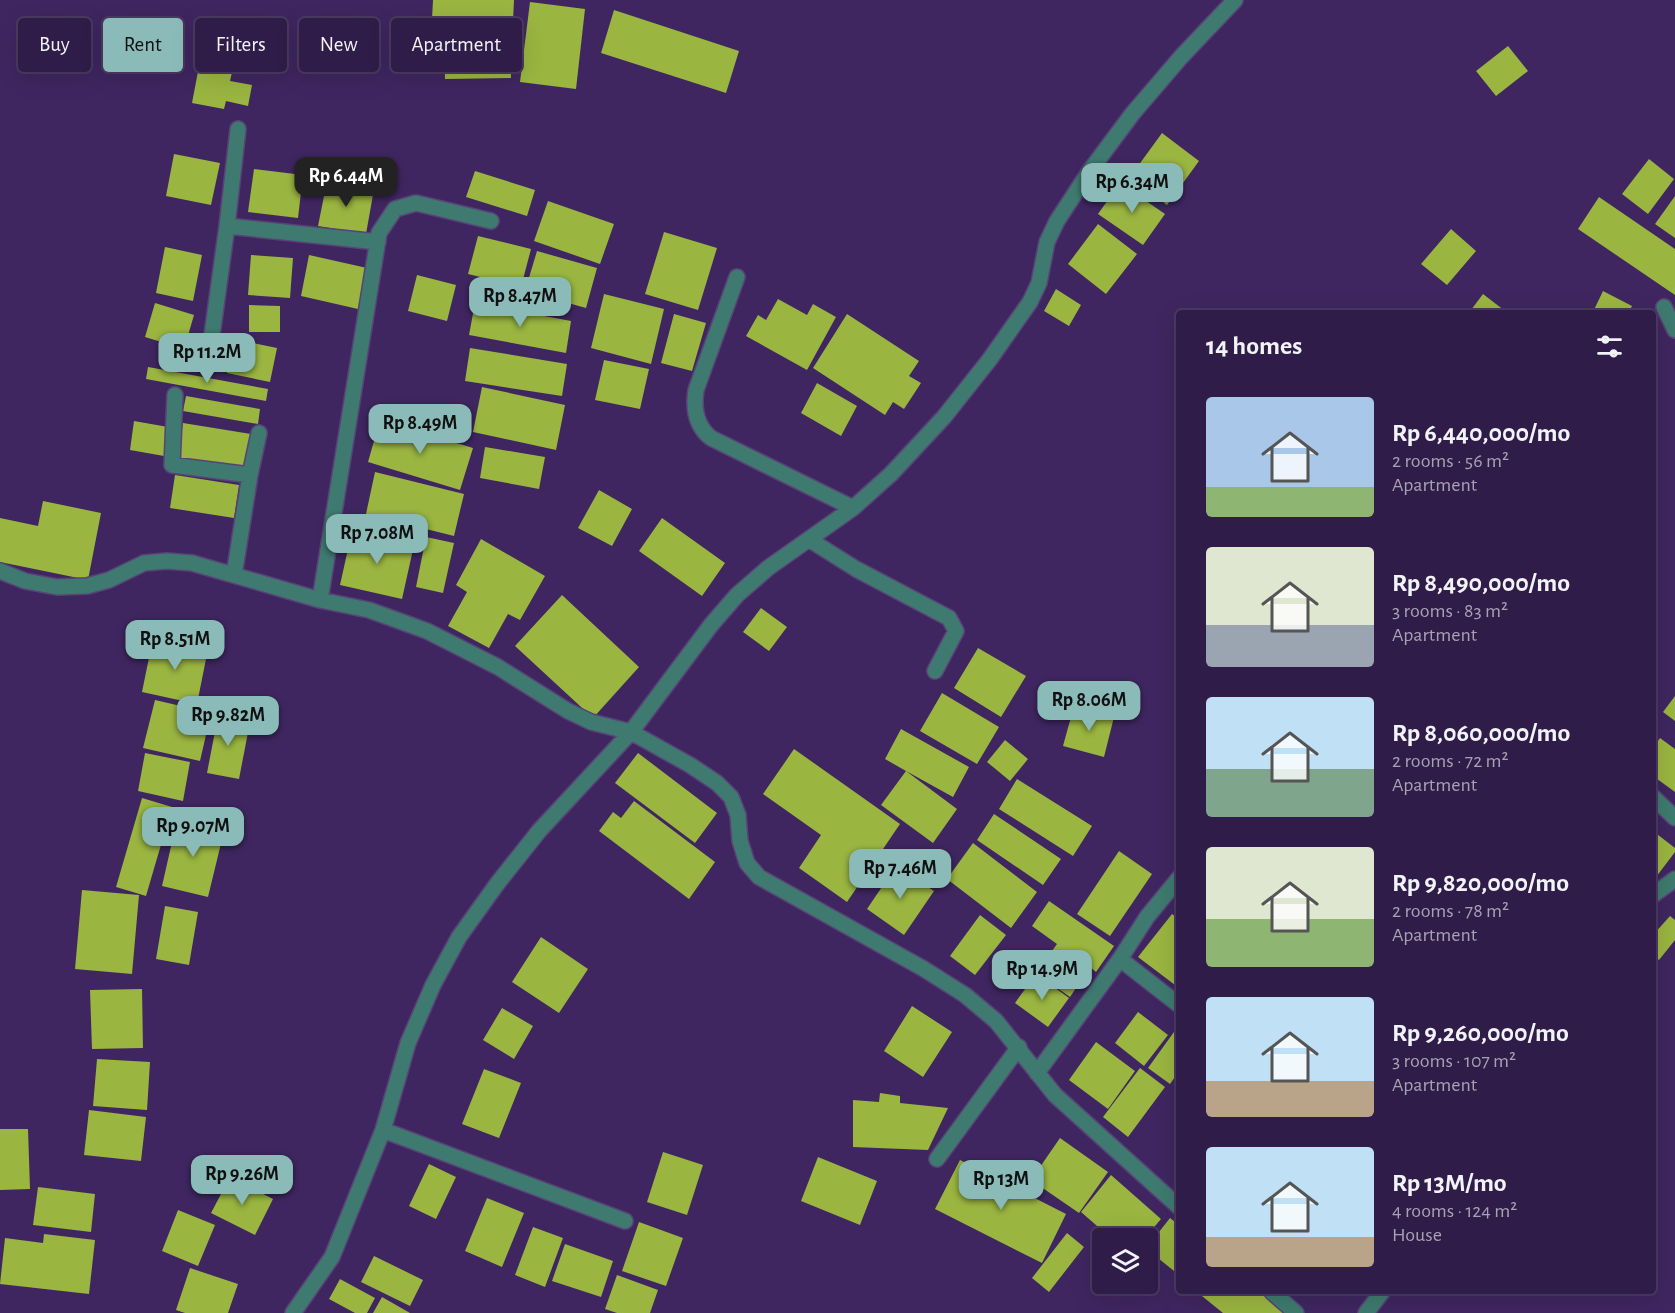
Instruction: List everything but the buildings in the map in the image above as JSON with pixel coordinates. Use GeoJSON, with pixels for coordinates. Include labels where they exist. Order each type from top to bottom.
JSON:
{"type":"FeatureCollection","features":[{"type":"Feature","properties":{"kind":"street"},"geometry":{"type":"LineString","coordinates":[[293,1313],[332,1257],[383,1130],[408,1043],[433,984],[459,937],[496,884],[539,831],[631,732],[736,595],[768,568],[854,508],[891,474],[944,417],[990,359],[1030,302],[1039,283],[1047,242],[1057,221],[1089,172],[1133,112],[1235,0]]}},
{"type":"Feature","properties":{"kind":"street"},"geometry":{"type":"LineString","coordinates":[[207,364],[238,129]]}},
{"type":"Feature","properties":{"kind":"street"},"geometry":{"type":"LineString","coordinates":[[320,600],[379,233],[395,209],[416,203],[491,221]]}},
{"type":"Feature","properties":{"kind":"street"},"geometry":{"type":"LineString","coordinates":[[227,226],[378,242]]}},
{"type":"Feature","properties":{"kind":"street"},"geometry":{"type":"LineString","coordinates":[[737,277],[696,390],[694,401],[698,422],[703,432],[854,508]]}},
{"type":"Feature","properties":{"kind":"street"},"geometry":{"type":"LineString","coordinates":[[1665,307],[1675,330]]}},
{"type":"Feature","properties":{"kind":"street"},"geometry":{"type":"LineString","coordinates":[[175,395],[172,465],[250,476]]}},
{"type":"Feature","properties":{"kind":"street"},"geometry":{"type":"LineString","coordinates":[[234,575],[259,433]]}},
{"type":"Feature","properties":{"kind":"street"},"geometry":{"type":"LineString","coordinates":[[810,540],[856,569],[949,618],[956,631],[935,671]]}},
{"type":"Feature","properties":{"kind":"street"},"geometry":{"type":"LineString","coordinates":[[0,571],[25,581],[57,587],[87,586],[109,580],[144,564],[167,561],[192,563],[320,600],[369,610],[427,631],[498,667],[568,711],[591,722],[631,732],[690,765],[717,783],[731,797],[738,815],[740,841],[747,863],[759,877],[924,969],[965,995],[996,1021],[1055,1095],[1176,1204]]}},
{"type":"Feature","properties":{"kind":"street"},"geometry":{"type":"LineString","coordinates":[[1656,800],[1675,818]]}},
{"type":"Feature","properties":{"kind":"street"},"geometry":{"type":"LineString","coordinates":[[1656,893],[1675,879]]}},
{"type":"Feature","properties":{"kind":"street"},"geometry":{"type":"LineString","coordinates":[[1037,1073],[1147,917],[1176,882]]}},
{"type":"Feature","properties":{"kind":"street"},"geometry":{"type":"LineString","coordinates":[[1120,958],[1176,1003]]}},
{"type":"Feature","properties":{"kind":"street"},"geometry":{"type":"LineString","coordinates":[[936,1158],[1019,1047]]}},
{"type":"Feature","properties":{"kind":"street"},"geometry":{"type":"LineString","coordinates":[[383,1130],[625,1221]]}},
{"type":"Feature","properties":{"kind":"street"},"geometry":{"type":"LineString","coordinates":[[1274,1294],[1296,1313]]}},
{"type":"Feature","properties":{"kind":"street"},"geometry":{"type":"LineString","coordinates":[[1366,1313],[1380,1294]]}}]}
